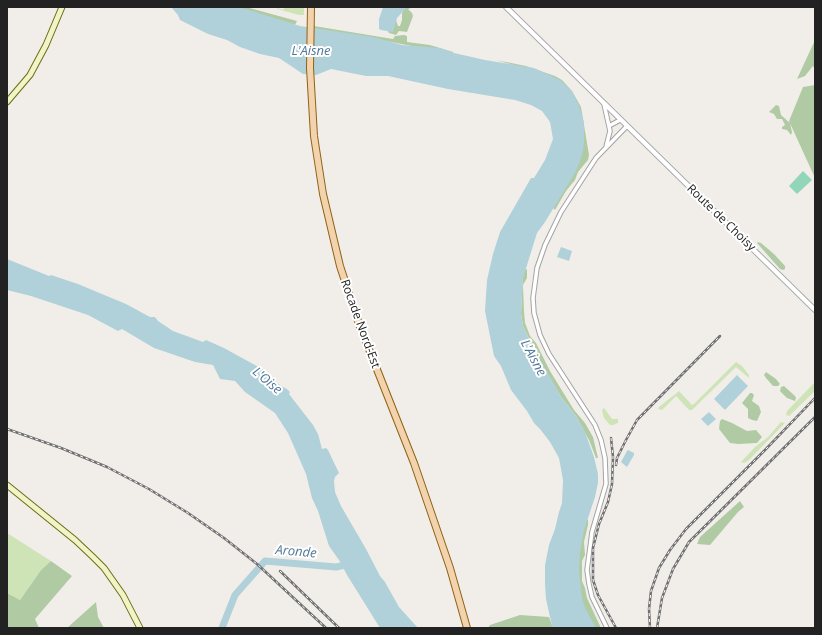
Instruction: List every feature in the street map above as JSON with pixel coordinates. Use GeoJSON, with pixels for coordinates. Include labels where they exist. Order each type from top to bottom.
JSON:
{"type":"FeatureCollection","features":[{"type":"Feature","properties":{"kind":"main road"},"geometry":{"type":"LineString","coordinates":[[7,102],[30,75],[46,45],[62,7]]}},
{"type":"Feature","properties":{"kind":"main road","name":"Rocade Nord-Est"},"geometry":{"type":"LineString","coordinates":[[311,7],[310,68],[314,136],[323,194],[340,266],[358,324],[417,470],[447,560],[467,628]]}},
{"type":"Feature","properties":{"kind":"main road"},"geometry":{"type":"LineString","coordinates":[[7,485],[75,540],[96,560],[123,595],[140,628]]}},
{"type":"Feature","properties":{"kind":"street","name":"Route de Choisy"},"geometry":{"type":"LineString","coordinates":[[506,7],[815,310]]}},
{"type":"Feature","properties":{"kind":"street"},"geometry":{"type":"LineString","coordinates":[[604,104],[610,131],[605,150]]}},
{"type":"Feature","properties":{"kind":"street"},"geometry":{"type":"LineString","coordinates":[[609,126],[620,120]]}},
{"type":"Feature","properties":{"kind":"street"},"geometry":{"type":"LineString","coordinates":[[607,628],[592,597],[587,570],[592,532],[606,484],[604,452],[595,425],[549,354],[540,335],[534,313],[533,298],[537,268],[545,245],[561,212],[596,158],[627,126]]}},
{"type":"Feature","properties":{"kind":"street"},"geometry":{"type":"LineString","coordinates":[[610,131],[620,133]]}},
{"type":"Feature","properties":{"kind":"green space"},"geometry":{"type":"Polygon","coordinates":[[[235,7],[246,7],[297,21],[295,25],[235,7]]]}},
{"type":"Feature","properties":{"kind":"green space"},"geometry":{"type":"Polygon","coordinates":[[[285,7],[304,7],[304,15],[277,9],[283,10],[285,7]]]}},
{"type":"Feature","properties":{"kind":"green space"},"geometry":{"type":"Polygon","coordinates":[[[405,7],[414,7],[408,9],[413,16],[407,32],[399,31],[396,35],[389,33],[387,30],[394,21],[396,20],[398,26],[400,26],[402,13],[405,7]]]}},
{"type":"Feature","properties":{"kind":"green space"},"geometry":{"type":"Polygon","coordinates":[[[314,26],[393,39],[395,36],[404,35],[407,36],[407,42],[430,45],[453,52],[453,54],[360,36],[322,32],[314,28],[314,26]]]}},
{"type":"Feature","properties":{"kind":"green space"},"geometry":{"type":"Polygon","coordinates":[[[815,40],[815,69],[813,66],[805,76],[797,79],[815,40]]]}},
{"type":"Feature","properties":{"kind":"green space"},"geometry":{"type":"Polygon","coordinates":[[[496,60],[526,66],[555,76],[562,80],[572,91],[581,107],[589,155],[588,160],[578,172],[575,180],[566,191],[555,210],[552,207],[577,165],[520,67],[496,60]]]}},
{"type":"Feature","properties":{"kind":"green space"},"geometry":{"type":"Polygon","coordinates":[[[815,85],[815,178],[789,121],[803,87],[815,85]]]}},
{"type":"Feature","properties":{"kind":"green space"},"geometry":{"type":"Polygon","coordinates":[[[776,105],[779,106],[781,115],[790,123],[792,132],[791,135],[787,130],[782,129],[785,125],[782,119],[777,119],[774,114],[769,112],[776,105]]]}},
{"type":"Feature","properties":{"kind":"green space"},"geometry":{"type":"Polygon","coordinates":[[[803,171],[812,180],[797,194],[789,186],[803,171]]]}},
{"type":"Feature","properties":{"kind":"green space"},"geometry":{"type":"Polygon","coordinates":[[[758,242],[774,254],[785,266],[785,269],[780,269],[757,243],[758,242]]]}},
{"type":"Feature","properties":{"kind":"green space"},"geometry":{"type":"Polygon","coordinates":[[[527,269],[527,278],[523,285],[525,323],[530,336],[536,343],[550,371],[593,437],[598,458],[596,458],[589,440],[576,416],[561,397],[541,363],[535,347],[531,343],[523,326],[521,314],[523,271],[527,269]]]}},
{"type":"Feature","properties":{"kind":"green space"},"geometry":{"type":"Polygon","coordinates":[[[736,362],[742,366],[749,375],[749,378],[736,367],[692,410],[689,410],[676,396],[662,410],[658,409],[679,391],[692,405],[694,404],[736,362]]]}},
{"type":"Feature","properties":{"kind":"green space"},"geometry":{"type":"Polygon","coordinates":[[[766,372],[776,379],[780,384],[778,386],[773,386],[766,378],[764,375],[766,372]]]}},
{"type":"Feature","properties":{"kind":"green space"},"geometry":{"type":"Polygon","coordinates":[[[815,382],[815,391],[789,416],[786,415],[787,411],[815,382]]]}},
{"type":"Feature","properties":{"kind":"green space"},"geometry":{"type":"Polygon","coordinates":[[[784,386],[795,396],[795,401],[787,398],[780,391],[781,387],[784,386]]]}},
{"type":"Feature","properties":{"kind":"green space"},"geometry":{"type":"Polygon","coordinates":[[[750,393],[754,395],[752,401],[759,406],[761,412],[757,421],[748,418],[748,409],[742,403],[750,393]]]}},
{"type":"Feature","properties":{"kind":"green space"},"geometry":{"type":"Polygon","coordinates":[[[604,408],[612,419],[618,419],[618,423],[610,425],[604,418],[602,410],[604,408]]]}},
{"type":"Feature","properties":{"kind":"green space"},"geometry":{"type":"Polygon","coordinates":[[[722,419],[747,431],[756,430],[762,437],[757,443],[730,443],[719,429],[720,421],[722,419]]]}},
{"type":"Feature","properties":{"kind":"green space"},"geometry":{"type":"Polygon","coordinates":[[[781,422],[785,423],[749,460],[744,463],[741,462],[755,447],[768,437],[781,422]]]}},
{"type":"Feature","properties":{"kind":"green space"},"geometry":{"type":"Polygon","coordinates":[[[740,501],[744,507],[710,545],[697,544],[700,537],[740,501]]]}},
{"type":"Feature","properties":{"kind":"green space"},"geometry":{"type":"Polygon","coordinates":[[[588,519],[584,542],[585,555],[582,561],[582,581],[587,598],[601,628],[594,628],[583,609],[579,584],[579,549],[585,522],[588,519]]]}},
{"type":"Feature","properties":{"kind":"green space"},"geometry":{"type":"Polygon","coordinates":[[[7,533],[51,561],[41,570],[20,600],[7,593],[7,533]]]}},
{"type":"Feature","properties":{"kind":"green space"},"geometry":{"type":"Polygon","coordinates":[[[51,561],[72,576],[35,619],[39,628],[7,628],[7,593],[20,600],[41,570],[51,561]]]}},
{"type":"Feature","properties":{"kind":"green space"},"geometry":{"type":"Polygon","coordinates":[[[96,602],[98,617],[104,628],[67,628],[96,602]]]}},
{"type":"Feature","properties":{"kind":"green space"},"geometry":{"type":"Polygon","coordinates":[[[520,615],[549,617],[553,628],[488,628],[490,625],[520,615]]]}},
{"type":"Feature","properties":{"kind":"water","name":"L'Aisne"},"geometry":{"type":"Polygon","coordinates":[[[171,7],[239,7],[300,26],[373,37],[402,45],[440,48],[454,53],[485,60],[534,68],[560,80],[572,91],[584,122],[583,151],[575,173],[537,233],[523,278],[521,314],[523,326],[534,350],[561,397],[576,416],[585,432],[594,457],[598,474],[598,483],[584,530],[580,552],[579,570],[582,598],[585,608],[596,628],[553,628],[552,626],[546,599],[545,565],[549,545],[562,503],[563,480],[559,458],[550,442],[534,423],[511,390],[501,366],[494,356],[485,311],[487,280],[500,232],[531,178],[534,178],[545,160],[553,139],[550,122],[542,111],[531,105],[515,100],[448,89],[388,76],[366,76],[331,69],[316,75],[303,74],[279,58],[260,54],[240,47],[227,40],[208,34],[180,20],[178,15],[171,7]]]}},
{"type":"Feature","properties":{"kind":"water"},"geometry":{"type":"Polygon","coordinates":[[[383,7],[407,7],[397,18],[393,32],[379,29],[379,19],[383,7]]]}},
{"type":"Feature","properties":{"kind":"water"},"geometry":{"type":"Polygon","coordinates":[[[561,247],[572,251],[569,261],[557,257],[561,247]]]}},
{"type":"Feature","properties":{"kind":"water","name":"L'Oise"},"geometry":{"type":"Polygon","coordinates":[[[7,259],[49,276],[51,275],[78,284],[126,304],[150,317],[155,317],[158,321],[173,331],[203,342],[206,340],[224,348],[264,370],[281,386],[287,389],[290,392],[289,394],[313,425],[318,434],[322,449],[326,448],[328,450],[339,473],[335,477],[334,481],[335,492],[341,506],[399,607],[418,628],[380,628],[329,546],[318,511],[312,498],[306,474],[288,433],[275,413],[245,392],[235,381],[220,379],[213,365],[195,362],[154,348],[122,329],[118,331],[88,315],[31,296],[7,290],[7,259]]]}},
{"type":"Feature","properties":{"kind":"water"},"geometry":{"type":"Polygon","coordinates":[[[737,375],[748,386],[725,410],[714,399],[737,375]]]}},
{"type":"Feature","properties":{"kind":"water"},"geometry":{"type":"Polygon","coordinates":[[[709,412],[716,419],[708,426],[701,419],[709,412]]]}},
{"type":"Feature","properties":{"kind":"water"},"geometry":{"type":"Polygon","coordinates":[[[628,450],[634,453],[634,455],[627,467],[621,462],[628,450]]]}},
{"type":"Feature","properties":{"kind":"waterway","name":"Aronde"},"geometry":{"type":"LineString","coordinates":[[222,628],[235,595],[265,561],[336,567],[350,564]]}},
{"type":"Feature","properties":{"kind":"railway"},"geometry":{"type":"LineString","coordinates":[[616,465],[617,458],[637,420],[720,336]]}},
{"type":"Feature","properties":{"kind":"railway"},"geometry":{"type":"LineString","coordinates":[[650,628],[649,609],[651,591],[659,568],[670,550],[686,529],[815,398]]}},
{"type":"Feature","properties":{"kind":"railway"},"geometry":{"type":"LineString","coordinates":[[657,628],[662,598],[673,569],[689,542],[815,417]]}},
{"type":"Feature","properties":{"kind":"railway"},"geometry":{"type":"LineString","coordinates":[[7,429],[61,448],[107,467],[149,489],[188,513],[224,538],[257,564],[326,628]]}},
{"type":"Feature","properties":{"kind":"railway"},"geometry":{"type":"LineString","coordinates":[[611,438],[613,457],[612,484],[608,502],[599,524],[593,548],[593,580],[598,595],[616,628]]}},
{"type":"Feature","properties":{"kind":"railway"},"geometry":{"type":"LineString","coordinates":[[280,571],[339,628]]}}]}
